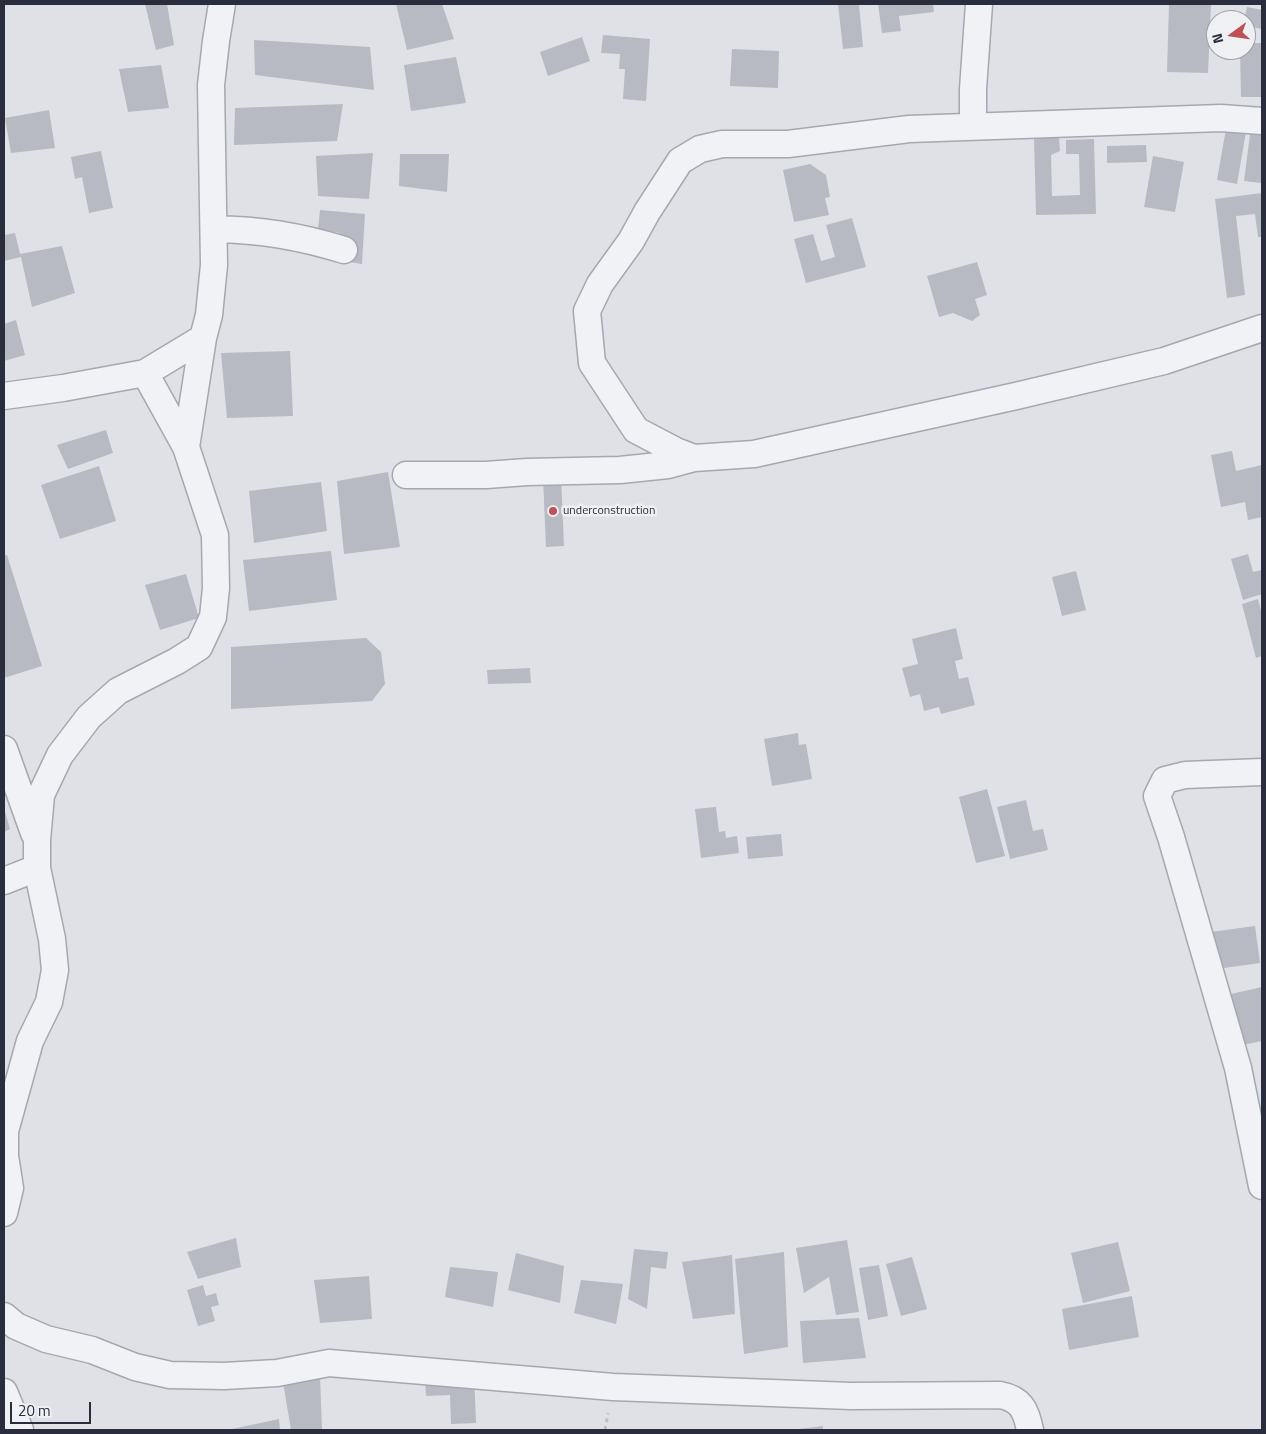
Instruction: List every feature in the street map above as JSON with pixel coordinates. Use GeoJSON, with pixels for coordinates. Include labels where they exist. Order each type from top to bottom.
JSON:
{"type":"FeatureCollection","features":[{"type":"Feature","properties":{"kind":"street"},"geometry":{"type":"LineString","coordinates":[[186,447],[203,338],[209,315],[214,265],[211,85],[222,4]]}},
{"type":"Feature","properties":{"kind":"street"},"geometry":{"type":"LineString","coordinates":[[974,126],[973,89],[979,4]]}},
{"type":"Feature","properties":{"kind":"street"},"geometry":{"type":"LineString","coordinates":[[694,458],[676,451],[636,430],[592,363],[587,310],[600,284],[631,241],[647,212],[680,161],[700,149],[722,144],[788,144],[909,129],[1221,118],[1262,121]]}},
{"type":"Feature","properties":{"kind":"street"},"geometry":{"type":"LineString","coordinates":[[214,229],[246,230],[295,236],[344,250]]}},
{"type":"Feature","properties":{"kind":"street"},"geometry":{"type":"LineString","coordinates":[[406,475],[486,475],[620,470],[668,465],[694,458],[754,454],[1164,361],[1262,328]]}},
{"type":"Feature","properties":{"kind":"street"},"geometry":{"type":"LineString","coordinates":[[4,396],[63,388],[146,372],[203,338]]}},
{"type":"Feature","properties":{"kind":"street"},"geometry":{"type":"LineString","coordinates":[[4,1213],[10,1188],[5,1156],[5,1132],[30,1041],[49,1002],[55,970],[52,939],[37,868],[37,840],[41,795],[60,755],[89,717],[118,691],[177,661],[199,647],[213,617],[216,588],[215,536],[186,447],[146,372]]}},
{"type":"Feature","properties":{"kind":"street"},"geometry":{"type":"LineString","coordinates":[[4,749],[37,840]]}},
{"type":"Feature","properties":{"kind":"street"},"geometry":{"type":"LineString","coordinates":[[1262,772],[1185,774],[1165,780],[1157,796],[1171,837],[1238,1068],[1262,1186]]}},
{"type":"Feature","properties":{"kind":"street"},"geometry":{"type":"LineString","coordinates":[[4,881],[37,868]]}},
{"type":"Feature","properties":{"kind":"street"},"geometry":{"type":"LineString","coordinates":[[4,1316],[16,1326],[46,1339],[92,1350],[135,1366],[170,1375],[224,1376],[277,1373],[329,1363],[613,1388],[842,1396],[1000,1395],[1011,1397],[1022,1405],[1030,1430]]}},
{"type":"Feature","properties":{"kind":"street"},"geometry":{"type":"LineString","coordinates":[[4,1392],[20,1430]]}},
{"type":"Feature","properties":{"kind":"building"},"geometry":{"type":"Polygon","coordinates":[[[145,4],[167,4],[174,45],[156,50],[145,4]]]}},
{"type":"Feature","properties":{"kind":"building"},"geometry":{"type":"Polygon","coordinates":[[[396,4],[442,4],[454,39],[407,50],[396,4]]]}},
{"type":"Feature","properties":{"kind":"building"},"geometry":{"type":"Polygon","coordinates":[[[838,4],[859,4],[863,47],[843,49],[838,4]]]}},
{"type":"Feature","properties":{"kind":"building"},"geometry":{"type":"Polygon","coordinates":[[[878,4],[933,4],[934,12],[899,16],[901,31],[882,33],[878,4]]]}},
{"type":"Feature","properties":{"kind":"building"},"geometry":{"type":"Polygon","coordinates":[[[1169,4],[1211,4],[1211,10],[1206,10],[1206,60],[1209,60],[1208,73],[1167,72],[1169,4]]]}},
{"type":"Feature","properties":{"kind":"building"},"geometry":{"type":"Polygon","coordinates":[[[1247,7],[1262,10],[1262,29],[1256,28],[1256,10],[1246,10],[1247,7]]]}},
{"type":"Feature","properties":{"kind":"building"},"geometry":{"type":"Polygon","coordinates":[[[603,35],[650,39],[646,101],[623,99],[625,69],[619,69],[620,54],[601,53],[603,35]]]}},
{"type":"Feature","properties":{"kind":"building"},"geometry":{"type":"Polygon","coordinates":[[[582,37],[590,61],[548,76],[540,52],[582,37]]]}},
{"type":"Feature","properties":{"kind":"building"},"geometry":{"type":"Polygon","coordinates":[[[254,40],[370,47],[374,90],[255,75],[254,40]]]}},
{"type":"Feature","properties":{"kind":"building"},"geometry":{"type":"Polygon","coordinates":[[[1256,43],[1262,43],[1262,97],[1241,97],[1240,60],[1256,60],[1256,43]]]}},
{"type":"Feature","properties":{"kind":"building"},"geometry":{"type":"Polygon","coordinates":[[[732,49],[779,51],[778,88],[730,86],[732,49]]]}},
{"type":"Feature","properties":{"kind":"building"},"geometry":{"type":"Polygon","coordinates":[[[456,57],[466,103],[411,111],[404,65],[456,57]]]}},
{"type":"Feature","properties":{"kind":"building"},"geometry":{"type":"Polygon","coordinates":[[[161,65],[169,108],[128,112],[119,69],[161,65]]]}},
{"type":"Feature","properties":{"kind":"building"},"geometry":{"type":"Polygon","coordinates":[[[343,104],[337,141],[234,145],[235,108],[343,104]]]}},
{"type":"Feature","properties":{"kind":"building"},"geometry":{"type":"Polygon","coordinates":[[[49,110],[55,148],[11,153],[5,118],[49,110]]]}},
{"type":"Feature","properties":{"kind":"building"},"geometry":{"type":"Polygon","coordinates":[[[1227,123],[1247,126],[1237,184],[1217,180],[1227,123]]]}},
{"type":"Feature","properties":{"kind":"building"},"geometry":{"type":"Polygon","coordinates":[[[1251,127],[1262,128],[1262,183],[1244,181],[1251,127]]]}},
{"type":"Feature","properties":{"kind":"building"},"geometry":{"type":"Polygon","coordinates":[[[1034,138],[1059,138],[1060,151],[1051,155],[1052,196],[1080,195],[1079,154],[1066,154],[1066,140],[1094,139],[1096,214],[1036,215],[1034,138]]]}},
{"type":"Feature","properties":{"kind":"building"},"geometry":{"type":"Polygon","coordinates":[[[1146,145],[1147,162],[1107,163],[1107,146],[1146,145]]]}},
{"type":"Feature","properties":{"kind":"building"},"geometry":{"type":"Polygon","coordinates":[[[101,151],[113,208],[89,213],[82,177],[75,179],[71,157],[101,151]]]}},
{"type":"Feature","properties":{"kind":"building"},"geometry":{"type":"Polygon","coordinates":[[[373,153],[369,199],[318,196],[316,156],[373,153]]]}},
{"type":"Feature","properties":{"kind":"building"},"geometry":{"type":"Polygon","coordinates":[[[400,154],[449,154],[447,192],[399,186],[400,154]]]}},
{"type":"Feature","properties":{"kind":"building"},"geometry":{"type":"Polygon","coordinates":[[[1153,156],[1184,162],[1175,212],[1144,207],[1153,156]]]}},
{"type":"Feature","properties":{"kind":"building"},"geometry":{"type":"Polygon","coordinates":[[[810,164],[826,175],[830,197],[825,198],[829,215],[794,222],[783,170],[810,164]]]}},
{"type":"Feature","properties":{"kind":"building"},"geometry":{"type":"Polygon","coordinates":[[[1262,193],[1262,237],[1258,237],[1255,214],[1236,216],[1245,295],[1227,298],[1215,199],[1262,193]]]}},
{"type":"Feature","properties":{"kind":"building"},"geometry":{"type":"Polygon","coordinates":[[[320,210],[365,214],[362,264],[342,261],[340,233],[318,229],[320,210]]]}},
{"type":"Feature","properties":{"kind":"building"},"geometry":{"type":"Polygon","coordinates":[[[852,218],[866,267],[806,283],[794,239],[813,234],[821,261],[835,257],[826,225],[852,218]]]}},
{"type":"Feature","properties":{"kind":"building"},"geometry":{"type":"Polygon","coordinates":[[[15,233],[20,254],[62,246],[75,293],[32,307],[21,257],[4,261],[4,235],[15,233]]]}},
{"type":"Feature","properties":{"kind":"building"},"geometry":{"type":"Polygon","coordinates":[[[977,262],[987,295],[975,299],[980,315],[972,321],[953,313],[939,317],[927,276],[977,262]]]}},
{"type":"Feature","properties":{"kind":"building"},"geometry":{"type":"Polygon","coordinates":[[[16,320],[25,355],[4,361],[4,324],[16,320]]]}},
{"type":"Feature","properties":{"kind":"building"},"geometry":{"type":"Polygon","coordinates":[[[290,351],[293,416],[227,418],[221,353],[290,351]]]}},
{"type":"Feature","properties":{"kind":"building"},"geometry":{"type":"Polygon","coordinates":[[[106,430],[113,453],[68,469],[57,445],[106,430]]]}},
{"type":"Feature","properties":{"kind":"building"},"geometry":{"type":"Polygon","coordinates":[[[1232,451],[1236,471],[1262,465],[1262,517],[1248,520],[1245,502],[1221,507],[1211,455],[1232,451]]]}},
{"type":"Feature","properties":{"kind":"building"},"geometry":{"type":"Polygon","coordinates":[[[99,466],[116,521],[60,539],[41,485],[99,466]]]}},
{"type":"Feature","properties":{"kind":"building"},"geometry":{"type":"Polygon","coordinates":[[[388,472],[400,547],[344,554],[337,481],[388,472]]]}},
{"type":"Feature","properties":{"kind":"building","name":"underconstruction"},"geometry":{"type":"Polygon","coordinates":[[[561,475],[564,546],[546,547],[543,477],[561,475]]]}},
{"type":"Feature","properties":{"kind":"building"},"geometry":{"type":"Polygon","coordinates":[[[321,482],[327,531],[254,543],[249,491],[321,482]]]}},
{"type":"Feature","properties":{"kind":"building"},"geometry":{"type":"Polygon","coordinates":[[[331,551],[337,600],[249,611],[243,560],[331,551]]]}},
{"type":"Feature","properties":{"kind":"building"},"geometry":{"type":"Polygon","coordinates":[[[1248,554],[1253,572],[1262,570],[1262,594],[1243,600],[1231,559],[1248,554]]]}},
{"type":"Feature","properties":{"kind":"building"},"geometry":{"type":"Polygon","coordinates":[[[7,555],[42,666],[4,678],[4,556],[7,555]]]}},
{"type":"Feature","properties":{"kind":"building"},"geometry":{"type":"Polygon","coordinates":[[[1076,571],[1086,610],[1062,616],[1052,577],[1076,571]]]}},
{"type":"Feature","properties":{"kind":"building"},"geometry":{"type":"Polygon","coordinates":[[[186,574],[199,618],[160,630],[145,585],[186,574]]]}},
{"type":"Feature","properties":{"kind":"building"},"geometry":{"type":"Polygon","coordinates":[[[1258,599],[1262,615],[1262,656],[1256,658],[1242,604],[1258,599]]]}},
{"type":"Feature","properties":{"kind":"building"},"geometry":{"type":"Polygon","coordinates":[[[956,628],[963,659],[955,661],[959,679],[968,677],[975,705],[941,714],[939,707],[924,711],[920,694],[910,697],[902,668],[918,664],[912,639],[956,628]]]}},
{"type":"Feature","properties":{"kind":"building"},"geometry":{"type":"Polygon","coordinates":[[[366,638],[381,652],[385,684],[372,701],[231,709],[231,647],[366,638]]]}},
{"type":"Feature","properties":{"kind":"building"},"geometry":{"type":"Polygon","coordinates":[[[530,668],[531,683],[488,684],[487,670],[530,668]]]}},
{"type":"Feature","properties":{"kind":"building"},"geometry":{"type":"Polygon","coordinates":[[[798,733],[799,745],[806,744],[812,779],[772,786],[764,739],[798,733]]]}},
{"type":"Feature","properties":{"kind":"building"},"geometry":{"type":"Polygon","coordinates":[[[987,789],[1005,856],[976,863],[959,797],[987,789]]]}},
{"type":"Feature","properties":{"kind":"building"},"geometry":{"type":"Polygon","coordinates":[[[1026,800],[1033,831],[1043,829],[1048,850],[1010,859],[997,807],[1026,800]]]}},
{"type":"Feature","properties":{"kind":"building"},"geometry":{"type":"Polygon","coordinates":[[[716,807],[719,832],[725,831],[726,838],[737,836],[739,853],[701,858],[695,809],[716,807]]]}},
{"type":"Feature","properties":{"kind":"building"},"geometry":{"type":"Polygon","coordinates":[[[4,808],[10,829],[4,832],[4,808]]]}},
{"type":"Feature","properties":{"kind":"building"},"geometry":{"type":"Polygon","coordinates":[[[781,834],[783,856],[748,859],[746,837],[781,834]]]}},
{"type":"Feature","properties":{"kind":"building"},"geometry":{"type":"Polygon","coordinates":[[[1255,926],[1260,963],[1217,969],[1211,932],[1255,926]]]}},
{"type":"Feature","properties":{"kind":"building"},"geometry":{"type":"Polygon","coordinates":[[[1262,987],[1262,1041],[1242,1045],[1231,994],[1262,987]]]}},
{"type":"Feature","properties":{"kind":"building"},"geometry":{"type":"Polygon","coordinates":[[[236,1238],[241,1267],[198,1279],[187,1252],[236,1238]]]}},
{"type":"Feature","properties":{"kind":"building"},"geometry":{"type":"Polygon","coordinates":[[[847,1240],[859,1312],[836,1315],[829,1277],[804,1293],[796,1248],[847,1240]]]}},
{"type":"Feature","properties":{"kind":"building"},"geometry":{"type":"Polygon","coordinates":[[[1118,1242],[1130,1291],[1083,1303],[1071,1253],[1118,1242]]]}},
{"type":"Feature","properties":{"kind":"building"},"geometry":{"type":"Polygon","coordinates":[[[634,1249],[668,1252],[666,1269],[651,1267],[647,1309],[628,1299],[634,1249]]]}},
{"type":"Feature","properties":{"kind":"building"},"geometry":{"type":"Polygon","coordinates":[[[784,1252],[788,1347],[744,1354],[735,1259],[784,1252]]]}},
{"type":"Feature","properties":{"kind":"building"},"geometry":{"type":"Polygon","coordinates":[[[516,1253],[564,1266],[560,1303],[508,1290],[516,1253]]]}},
{"type":"Feature","properties":{"kind":"building"},"geometry":{"type":"Polygon","coordinates":[[[732,1255],[735,1314],[693,1319],[682,1262],[732,1255]]]}},
{"type":"Feature","properties":{"kind":"building"},"geometry":{"type":"Polygon","coordinates":[[[912,1257],[927,1309],[901,1316],[886,1264],[912,1257]]]}},
{"type":"Feature","properties":{"kind":"building"},"geometry":{"type":"Polygon","coordinates":[[[879,1265],[888,1316],[868,1320],[859,1268],[879,1265]]]}},
{"type":"Feature","properties":{"kind":"building"},"geometry":{"type":"Polygon","coordinates":[[[450,1267],[498,1272],[493,1307],[445,1297],[450,1267]]]}},
{"type":"Feature","properties":{"kind":"building"},"geometry":{"type":"Polygon","coordinates":[[[369,1276],[372,1319],[320,1323],[314,1280],[369,1276]]]}},
{"type":"Feature","properties":{"kind":"building"},"geometry":{"type":"Polygon","coordinates":[[[581,1280],[623,1284],[616,1324],[574,1313],[581,1280]]]}},
{"type":"Feature","properties":{"kind":"building"},"geometry":{"type":"Polygon","coordinates":[[[203,1285],[206,1296],[216,1293],[219,1305],[211,1307],[215,1321],[198,1326],[187,1290],[203,1285]]]}},
{"type":"Feature","properties":{"kind":"building"},"geometry":{"type":"Polygon","coordinates":[[[1132,1296],[1139,1337],[1069,1350],[1062,1309],[1132,1296]]]}},
{"type":"Feature","properties":{"kind":"building"},"geometry":{"type":"Polygon","coordinates":[[[859,1318],[866,1358],[803,1363],[800,1321],[859,1318]]]}},
{"type":"Feature","properties":{"kind":"building"},"geometry":{"type":"Polygon","coordinates":[[[474,1375],[476,1423],[451,1424],[450,1395],[426,1396],[425,1377],[474,1375]]]}},
{"type":"Feature","properties":{"kind":"building"},"geometry":{"type":"Polygon","coordinates":[[[320,1376],[322,1430],[291,1430],[283,1382],[320,1376]]]}},
{"type":"Feature","properties":{"kind":"building"},"geometry":{"type":"Polygon","coordinates":[[[279,1419],[280,1430],[232,1430],[232,1429],[279,1419]]]}},
{"type":"Feature","properties":{"kind":"building"},"geometry":{"type":"Polygon","coordinates":[[[823,1426],[823,1430],[799,1430],[799,1429],[823,1426]]]}},
{"type":"Feature","properties":{"kind":"place","name":"underconstruction"},"geometry":{"type":"Point","coordinates":[553,511]}}]}
